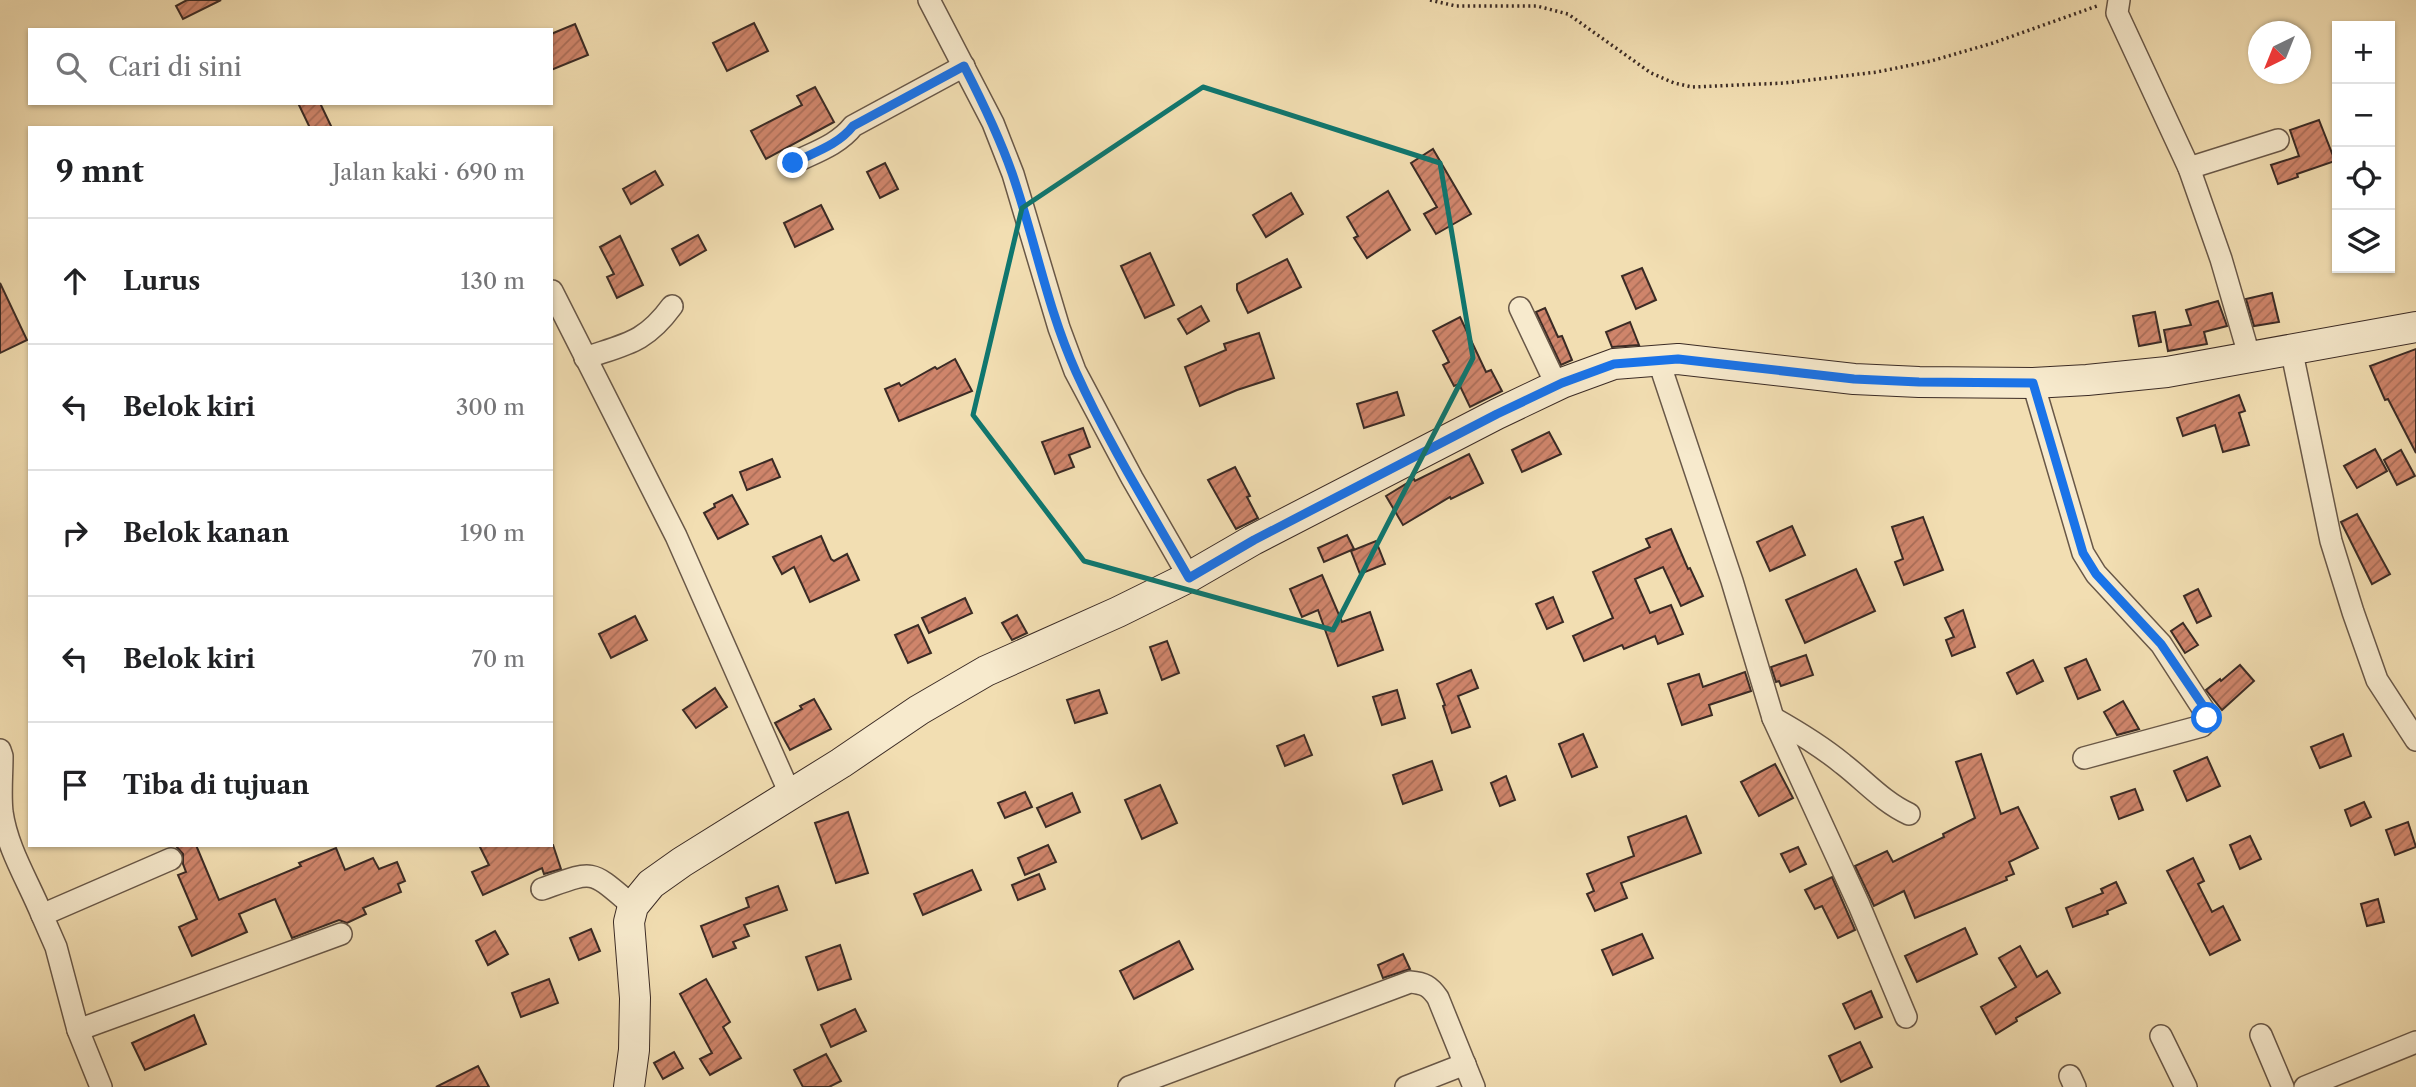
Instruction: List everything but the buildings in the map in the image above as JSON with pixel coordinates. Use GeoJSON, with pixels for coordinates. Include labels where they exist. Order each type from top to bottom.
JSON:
{"type":"FeatureCollection","features":[{"type":"Feature","properties":{"kind":"street"},"geometry":{"type":"LineString","coordinates":[[929,0],[993,123],[1013,174],[1059,328],[1076,371],[1132,478],[1189,578]]}},
{"type":"Feature","properties":{"kind":"street"},"geometry":{"type":"LineString","coordinates":[[2111,2],[2189,168],[2221,259],[2249,355]]}},
{"type":"Feature","properties":{"kind":"street"},"geometry":{"type":"LineString","coordinates":[[793,163],[835,143],[853,126],[964,66]]}},
{"type":"Feature","properties":{"kind":"street"},"geometry":{"type":"LineString","coordinates":[[2189,168],[2278,140]]}},
{"type":"Feature","properties":{"kind":"street"},"geometry":{"type":"LineString","coordinates":[[553,293],[676,536],[791,796]]}},
{"type":"Feature","properties":{"kind":"street"},"geometry":{"type":"LineString","coordinates":[[585,358],[645,335],[658,325],[672,306]]}},
{"type":"Feature","properties":{"kind":"street"},"geometry":{"type":"LineString","coordinates":[[1520,308],[1557,386]]}},
{"type":"Feature","properties":{"kind":"street"},"geometry":{"type":"LineString","coordinates":[[629,1087],[634,1050],[635,998],[628,930],[633,906],[651,884],[682,862],[791,796],[919,710],[986,671],[1189,578],[1254,540],[1497,414],[1557,386],[1614,364],[1658,359],[1716,362],[1854,379],[2033,383],[2167,372],[2249,355],[2416,327]]}},
{"type":"Feature","properties":{"kind":"street"},"geometry":{"type":"LineString","coordinates":[[2291,348],[2331,541],[2353,612],[2377,680],[2415,734]]}},
{"type":"Feature","properties":{"kind":"street"},"geometry":{"type":"LineString","coordinates":[[1658,359],[1732,581],[1773,718],[1859,905],[1906,1017]]}},
{"type":"Feature","properties":{"kind":"street"},"geometry":{"type":"LineString","coordinates":[[2033,383],[2083,553],[2096,574],[2161,644],[2207,715],[2202,726],[2084,758]]}},
{"type":"Feature","properties":{"kind":"street"},"geometry":{"type":"LineString","coordinates":[[1773,718],[1812,740],[1885,801],[1909,814]]}},
{"type":"Feature","properties":{"kind":"street"},"geometry":{"type":"LineString","coordinates":[[0,750],[2,813],[7,835],[56,947],[78,1030],[101,1087]]}},
{"type":"Feature","properties":{"kind":"street"},"geometry":{"type":"LineString","coordinates":[[42,915],[171,859]]}},
{"type":"Feature","properties":{"kind":"street"},"geometry":{"type":"LineString","coordinates":[[542,890],[583,875],[594,875],[633,906]]}},
{"type":"Feature","properties":{"kind":"street"},"geometry":{"type":"LineString","coordinates":[[78,1030],[341,934]]}},
{"type":"Feature","properties":{"kind":"street"},"geometry":{"type":"LineString","coordinates":[[1129,1087],[1410,982],[1424,983],[1438,998],[1474,1087]]}},
{"type":"Feature","properties":{"kind":"street"},"geometry":{"type":"LineString","coordinates":[[2261,1035],[2283,1087]]}},
{"type":"Feature","properties":{"kind":"street"},"geometry":{"type":"LineString","coordinates":[[2161,1036],[2186,1087]]}},
{"type":"Feature","properties":{"kind":"street"},"geometry":{"type":"LineString","coordinates":[[2305,1087],[2416,1042]]}},
{"type":"Feature","properties":{"kind":"street"},"geometry":{"type":"LineString","coordinates":[[1406,1087],[1465,1064]]}},
{"type":"Feature","properties":{"kind":"path"},"geometry":{"type":"LineString","coordinates":[[1430,0],[1456,6],[1537,6],[1568,14],[1651,73],[1692,87],[1785,83],[1877,72],[1931,61],[1993,43],[2111,2]]}},
{"type":"Feature","properties":{"kind":"highlighted area"},"geometry":{"type":"Polygon","coordinates":[[[1203,87],[1440,163],[1473,358],[1333,630],[1084,561],[973,415],[1022,208],[1203,87]]]}},
{"type":"Feature","properties":{"kind":"route"},"geometry":{"type":"LineString","coordinates":[[793,163],[835,143],[853,126],[964,66],[993,123],[1013,174],[1059,328],[1076,371],[1132,478],[1189,578],[1254,540],[1497,414],[1562,383],[1614,364],[1678,359],[1854,379],[2033,383],[2083,553],[2108,588],[2161,644],[2206,710],[2207,718]]}}]}
